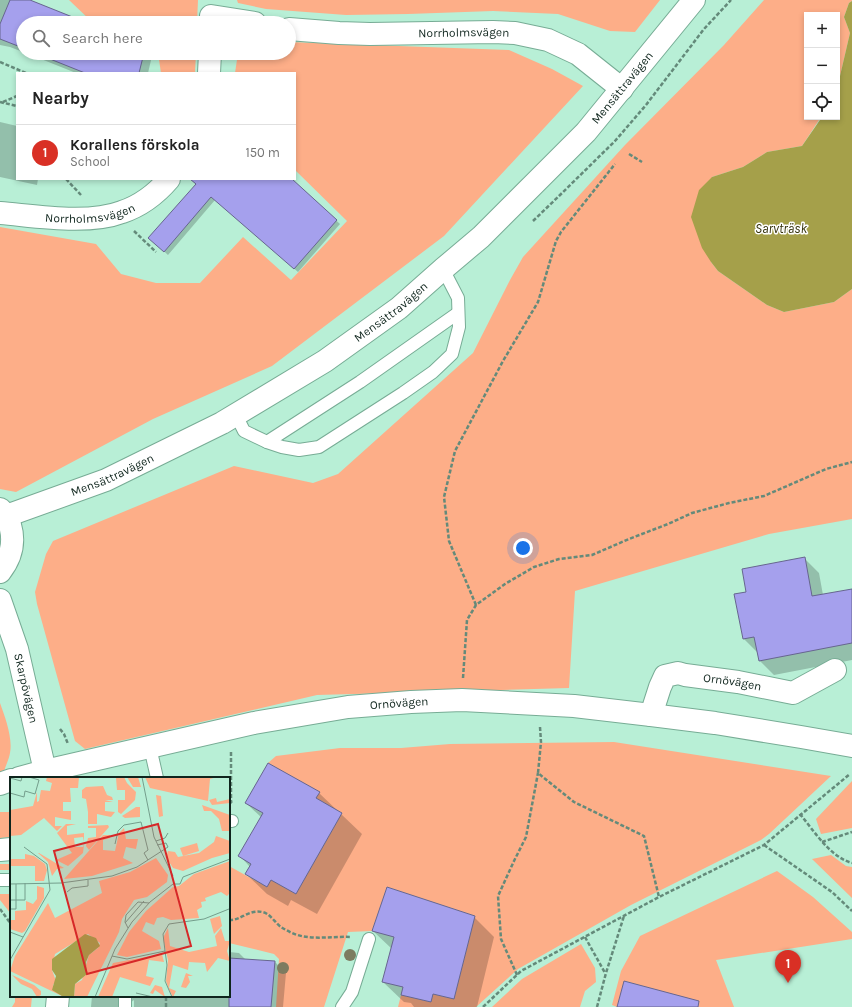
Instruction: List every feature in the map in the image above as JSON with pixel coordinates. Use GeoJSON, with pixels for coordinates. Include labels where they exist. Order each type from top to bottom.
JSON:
{"type":"FeatureCollection","features":[{"type":"Feature","properties":{"kind":"street","name":"Mensättravägen"},"geometry":{"type":"LineString","coordinates":[[3,512],[106,480],[222,423],[331,357],[399,308],[481,237],[586,132],[694,0]]}},
{"type":"Feature","properties":{"kind":"street"},"geometry":{"type":"LineString","coordinates":[[211,13],[224,16]]}},
{"type":"Feature","properties":{"kind":"street","name":"Norrholmsvägen"},"geometry":{"type":"LineString","coordinates":[[296,30],[370,34],[515,33],[548,40],[578,54],[622,89]]}},
{"type":"Feature","properties":{"kind":"street"},"geometry":{"type":"LineString","coordinates":[[209,72],[210,60]]}},
{"type":"Feature","properties":{"kind":"street","name":"Norrholmsvägen"},"geometry":{"type":"LineString","coordinates":[[0,213],[77,219],[108,216],[122,212],[142,202],[163,186],[168,180]]}},
{"type":"Feature","properties":{"kind":"street"},"geometry":{"type":"LineString","coordinates":[[0,572],[8,561],[12,549],[12,532],[3,512]]}},
{"type":"Feature","properties":{"kind":"street","name":"Skarpövägen"},"geometry":{"type":"LineString","coordinates":[[0,600],[17,649],[46,774]]}},
{"type":"Feature","properties":{"kind":"street","name":"Ornövägen"},"geometry":{"type":"LineString","coordinates":[[651,715],[665,676],[678,673],[738,682],[793,693],[835,670]]}},
{"type":"Feature","properties":{"kind":"street","name":"Ornövägen"},"geometry":{"type":"LineString","coordinates":[[26,777],[46,774],[150,747],[262,722],[348,707],[462,700],[574,706],[651,715],[715,723],[852,746]]}},
{"type":"Feature","properties":{"kind":"street"},"geometry":{"type":"LineString","coordinates":[[0,784],[10,780]]}},
{"type":"Feature","properties":{"kind":"street"},"geometry":{"type":"LineString","coordinates":[[0,850],[10,849]]}},
{"type":"Feature","properties":{"kind":"street"},"geometry":{"type":"LineString","coordinates":[[57,1007],[58,997]]}},
{"type":"Feature","properties":{"kind":"lane"},"geometry":{"type":"LineString","coordinates":[[236,415],[244,431],[267,442],[282,447],[299,450],[319,447],[433,372],[452,354],[459,327],[458,298],[443,269]]}},
{"type":"Feature","properties":{"kind":"lane"},"geometry":{"type":"LineString","coordinates":[[267,442],[360,382],[458,313]]}},
{"type":"Feature","properties":{"kind":"lane"},"geometry":{"type":"LineString","coordinates":[[150,747],[157,777]]}},
{"type":"Feature","properties":{"kind":"lane"},"geometry":{"type":"LineString","coordinates":[[342,1007],[352,992],[369,938]]}},
{"type":"Feature","properties":{"kind":"path"},"geometry":{"type":"LineString","coordinates":[[615,141],[646,105],[704,29],[731,0]]}},
{"type":"Feature","properties":{"kind":"path"},"geometry":{"type":"LineString","coordinates":[[0,62],[24,72]]}},
{"type":"Feature","properties":{"kind":"path"},"geometry":{"type":"LineString","coordinates":[[1,102],[16,96]]}},
{"type":"Feature","properties":{"kind":"path"},"geometry":{"type":"LineString","coordinates":[[1,102],[16,106]]}},
{"type":"Feature","properties":{"kind":"path"},"geometry":{"type":"LineString","coordinates":[[629,154],[642,162]]}},
{"type":"Feature","properties":{"kind":"path"},"geometry":{"type":"LineString","coordinates":[[476,605],[449,541],[444,497],[455,451],[503,361],[538,302],[556,242],[615,164]]}},
{"type":"Feature","properties":{"kind":"path"},"geometry":{"type":"LineString","coordinates":[[134,230],[156,252]]}},
{"type":"Feature","properties":{"kind":"path"},"geometry":{"type":"LineString","coordinates":[[464,678],[467,620],[476,605],[505,584],[534,567],[559,559],[592,555],[692,513],[729,503],[764,496],[826,469],[852,462]]}},
{"type":"Feature","properties":{"kind":"path"},"geometry":{"type":"LineString","coordinates":[[517,975],[501,939],[498,896],[526,837],[538,774],[540,727]]}},
{"type":"Feature","properties":{"kind":"path"},"geometry":{"type":"LineString","coordinates":[[231,752],[231,802]]}},
{"type":"Feature","properties":{"kind":"path"},"geometry":{"type":"LineString","coordinates":[[538,774],[574,802],[644,836],[659,897]]}},
{"type":"Feature","properties":{"kind":"path"},"geometry":{"type":"LineString","coordinates":[[483,1007],[521,971],[659,897],[764,844],[850,774]]}},
{"type":"Feature","properties":{"kind":"path"},"geometry":{"type":"LineString","coordinates":[[800,814],[822,842],[836,855],[852,863]]}},
{"type":"Feature","properties":{"kind":"path"},"geometry":{"type":"LineString","coordinates":[[822,842],[852,832]]}},
{"type":"Feature","properties":{"kind":"path"},"geometry":{"type":"LineString","coordinates":[[764,844],[832,892],[852,911]]}},
{"type":"Feature","properties":{"kind":"path"},"geometry":{"type":"LineString","coordinates":[[0,909],[10,923]]}},
{"type":"Feature","properties":{"kind":"path"},"geometry":{"type":"LineString","coordinates":[[230,920],[234,920],[252,912],[262,912],[272,918],[281,927],[294,934],[310,938],[369,938]]}},
{"type":"Feature","properties":{"kind":"path"},"geometry":{"type":"LineString","coordinates":[[596,1007],[625,915]]}},
{"type":"Feature","properties":{"kind":"path"},"geometry":{"type":"LineString","coordinates":[[585,937],[606,973]]}},
{"type":"Feature","properties":{"kind":"shaded area"},"geometry":{"type":"Polygon","coordinates":[[[69,0],[198,0],[197,16],[86,16],[69,0]]]}},
{"type":"Feature","properties":{"kind":"shaded area"},"geometry":{"type":"Polygon","coordinates":[[[237,0],[660,0],[635,32],[610,31],[558,14],[493,11],[346,15],[266,9],[238,3],[237,0]]]}},
{"type":"Feature","properties":{"kind":"shaded area"},"geometry":{"type":"Polygon","coordinates":[[[764,0],[852,0],[849,3],[844,17],[850,33],[840,76],[840,12],[804,12],[804,120],[819,120],[802,146],[767,152],[743,167],[712,177],[711,262],[718,271],[767,305],[784,312],[834,302],[852,289],[852,519],[769,534],[575,591],[569,688],[317,695],[85,749],[75,741],[35,592],[46,554],[53,541],[234,466],[313,483],[338,474],[473,353],[523,257],[625,145],[724,45],[764,0]]]}},
{"type":"Feature","properties":{"kind":"shaded area"},"geometry":{"type":"Polygon","coordinates":[[[296,42],[509,50],[552,69],[583,86],[444,236],[272,366],[153,419],[16,492],[0,489],[0,227],[96,244],[121,274],[156,283],[200,283],[243,237],[291,280],[347,221],[296,171],[296,72],[235,72],[237,60],[296,60],[296,42]]]}},
{"type":"Feature","properties":{"kind":"shaded area"},"geometry":{"type":"Polygon","coordinates":[[[159,60],[196,60],[195,72],[161,72],[159,60]]]}},
{"type":"Feature","properties":{"kind":"shaded area"},"geometry":{"type":"Polygon","coordinates":[[[0,703],[8,728],[11,747],[4,771],[0,773],[0,703]]]}},
{"type":"Feature","properties":{"kind":"shaded area"},"geometry":{"type":"Polygon","coordinates":[[[614,742],[831,776],[761,840],[631,905],[518,969],[476,1007],[398,1007],[401,995],[431,1002],[433,994],[454,999],[475,916],[387,887],[372,931],[348,932],[324,1007],[276,1007],[279,959],[274,954],[230,943],[230,867],[267,887],[271,880],[296,894],[342,813],[316,798],[319,792],[268,763],[276,756],[340,748],[401,748],[450,744],[614,742]]]}},
{"type":"Feature","properties":{"kind":"shaded area"},"geometry":{"type":"Polygon","coordinates":[[[852,781],[852,828],[821,834],[816,819],[852,781]]]}},
{"type":"Feature","properties":{"kind":"shaded area"},"geometry":{"type":"Polygon","coordinates":[[[0,812],[10,812],[10,837],[0,838],[0,812]]]}},
{"type":"Feature","properties":{"kind":"shaded area"},"geometry":{"type":"Polygon","coordinates":[[[831,855],[846,866],[852,867],[852,898],[812,859],[831,855]]]}},
{"type":"Feature","properties":{"kind":"shaded area"},"geometry":{"type":"Polygon","coordinates":[[[0,864],[10,864],[10,870],[0,870],[0,864]]]}},
{"type":"Feature","properties":{"kind":"shaded area"},"geometry":{"type":"Polygon","coordinates":[[[777,871],[813,897],[852,932],[852,939],[716,960],[734,1007],[687,1007],[689,999],[625,981],[617,1007],[612,1005],[621,971],[640,936],[777,871]]]}},
{"type":"Feature","properties":{"kind":"shaded area"},"geometry":{"type":"Polygon","coordinates":[[[0,894],[10,894],[10,913],[0,900],[0,894]]]}},
{"type":"Feature","properties":{"kind":"shaded area"},"geometry":{"type":"Polygon","coordinates":[[[581,944],[595,968],[596,982],[585,991],[580,1007],[492,1007],[522,979],[581,944]]]}},
{"type":"Feature","properties":{"kind":"shaded area"},"geometry":{"type":"Polygon","coordinates":[[[15,997],[32,997],[31,1007],[12,1007],[15,1002],[15,997]]]}},
{"type":"Feature","properties":{"kind":"water","name":"Sarvträsk"},"geometry":{"type":"Polygon","coordinates":[[[852,1],[852,289],[834,302],[784,312],[767,305],[718,271],[702,248],[691,217],[699,190],[712,177],[743,167],[767,152],[802,146],[820,120],[840,120],[840,76],[850,33],[844,17],[849,3],[852,1]]]}},
{"type":"Feature","properties":{"kind":"building"},"geometry":{"type":"Polygon","coordinates":[[[10,0],[30,0],[70,16],[16,16],[16,45],[0,39],[0,24],[10,0]]]}},
{"type":"Feature","properties":{"kind":"building"},"geometry":{"type":"Polygon","coordinates":[[[52,60],[142,60],[139,72],[82,72],[52,60]]]}},
{"type":"Feature","properties":{"kind":"building"},"geometry":{"type":"Polygon","coordinates":[[[191,180],[293,180],[337,220],[294,269],[211,197],[164,252],[148,238],[196,184],[191,180]]]}},
{"type":"Feature","properties":{"kind":"building"},"geometry":{"type":"Polygon","coordinates":[[[805,557],[812,596],[852,589],[852,643],[759,661],[754,637],[743,639],[734,594],[746,592],[742,569],[805,557]]]}},
{"type":"Feature","properties":{"kind":"building"},"geometry":{"type":"Polygon","coordinates":[[[268,763],[320,792],[316,798],[342,813],[296,894],[271,880],[267,887],[245,874],[251,864],[238,856],[263,813],[245,803],[268,763]]]}},
{"type":"Feature","properties":{"kind":"building"},"geometry":{"type":"Polygon","coordinates":[[[387,887],[475,916],[454,999],[433,994],[431,1002],[401,995],[403,987],[382,982],[394,937],[372,931],[387,887]]]}},
{"type":"Feature","properties":{"kind":"building"},"geometry":{"type":"Polygon","coordinates":[[[230,958],[275,961],[271,1007],[229,1007],[230,958]]]}},
{"type":"Feature","properties":{"kind":"building"},"geometry":{"type":"Polygon","coordinates":[[[624,981],[699,1001],[698,1007],[617,1007],[624,981]]]}},
{"type":"Feature","properties":{"kind":"place","name":"Korallens förskola"},"geometry":{"type":"Point","coordinates":[788,983]}}]}
